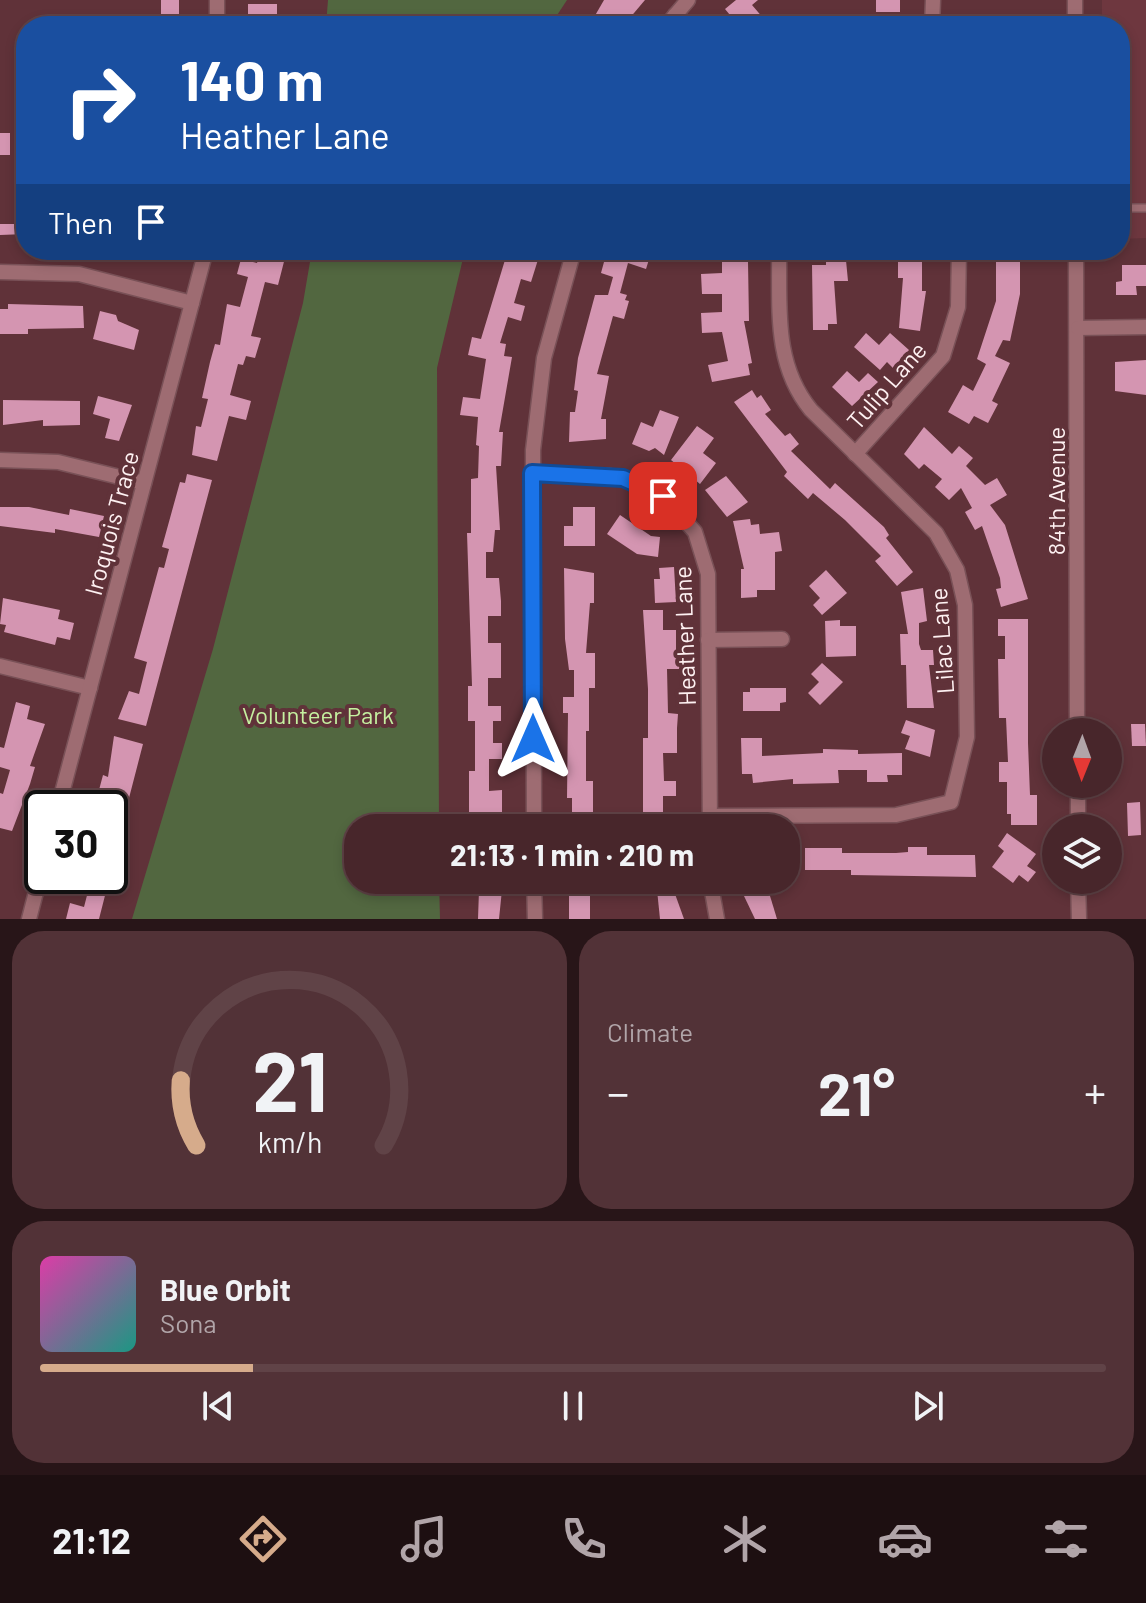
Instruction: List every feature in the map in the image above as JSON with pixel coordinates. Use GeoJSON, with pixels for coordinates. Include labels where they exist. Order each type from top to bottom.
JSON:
{"type":"FeatureCollection","features":[{"type":"Feature","properties":{"kind":"street"},"geometry":{"type":"LineString","coordinates":[[674,16],[688,0]]}},
{"type":"Feature","properties":{"kind":"street","name":"Iroquois Trace"},"geometry":{"type":"LineString","coordinates":[[63,790],[203,260]]}},
{"type":"Feature","properties":{"kind":"street"},"geometry":{"type":"LineString","coordinates":[[534,814],[532,473],[544,358],[571,260]]}},
{"type":"Feature","properties":{"kind":"street","name":"Lilac Lane"},"geometry":{"type":"LineString","coordinates":[[779,260],[780,343],[789,375],[811,410],[936,533],[947,548],[961,582],[967,737],[951,802],[896,815],[800,819]]}},
{"type":"Feature","properties":{"kind":"street","name":"Tulip Lane"},"geometry":{"type":"LineString","coordinates":[[855,454],[943,356],[958,307],[959,260]]}},
{"type":"Feature","properties":{"kind":"street","name":"84th Avenue"},"geometry":{"type":"LineString","coordinates":[[1076,260],[1077,718]]}},
{"type":"Feature","properties":{"kind":"street"},"geometry":{"type":"LineString","coordinates":[[0,272],[79,274],[192,303]]}},
{"type":"Feature","properties":{"kind":"street"},"geometry":{"type":"LineString","coordinates":[[1078,328],[1146,327]]}},
{"type":"Feature","properties":{"kind":"street"},"geometry":{"type":"LineString","coordinates":[[0,460],[58,462],[144,483]]}},
{"type":"Feature","properties":{"kind":"street","name":"Heather Lane"},"geometry":{"type":"LineString","coordinates":[[532,473],[623,478],[652,489],[677,508],[695,532],[706,562],[710,814]]}},
{"type":"Feature","properties":{"kind":"street"},"geometry":{"type":"LineString","coordinates":[[708,640],[782,639]]}},
{"type":"Feature","properties":{"kind":"street"},"geometry":{"type":"LineString","coordinates":[[0,666],[90,688]]}},
{"type":"Feature","properties":{"kind":"street"},"geometry":{"type":"LineString","coordinates":[[29,919],[36,894]]}},
{"type":"Feature","properties":{"kind":"street"},"geometry":{"type":"LineString","coordinates":[[534,894],[535,919]]}},
{"type":"Feature","properties":{"kind":"street"},"geometry":{"type":"LineString","coordinates":[[713,894],[717,919]]}},
{"type":"Feature","properties":{"kind":"street"},"geometry":{"type":"LineString","coordinates":[[1078,894],[1079,919]]}},
{"type":"Feature","properties":{"kind":"shaded area"},"geometry":{"type":"Polygon","coordinates":[[[1102,0],[1146,0],[1146,238],[1130,239],[1130,16],[1102,16],[1102,0]]]}},
{"type":"Feature","properties":{"kind":"green space"},"geometry":{"type":"Polygon","coordinates":[[[328,0],[567,0],[557,16],[327,16],[328,0]]]}},
{"type":"Feature","properties":{"kind":"green space","name":"Volunteer Park"},"geometry":{"type":"Polygon","coordinates":[[[310,260],[463,260],[437,368],[439,814],[344,814],[344,894],[439,894],[440,919],[132,919],[213,649],[303,303],[310,260]]]}},
{"type":"Feature","properties":{"kind":"building"},"geometry":{"type":"Polygon","coordinates":[[[161,0],[179,0],[179,15],[184,16],[161,16],[161,0]]]}},
{"type":"Feature","properties":{"kind":"building"},"geometry":{"type":"Polygon","coordinates":[[[604,0],[645,0],[631,16],[595,16],[604,0]]]}},
{"type":"Feature","properties":{"kind":"building"},"geometry":{"type":"Polygon","coordinates":[[[736,0],[758,0],[752,5],[761,16],[731,16],[725,9],[736,0]]]}},
{"type":"Feature","properties":{"kind":"building"},"geometry":{"type":"Polygon","coordinates":[[[876,0],[900,0],[900,12],[876,12],[876,0]]]}},
{"type":"Feature","properties":{"kind":"building"},"geometry":{"type":"Polygon","coordinates":[[[248,4],[277,4],[277,16],[248,16],[248,4]]]}},
{"type":"Feature","properties":{"kind":"building"},"geometry":{"type":"Polygon","coordinates":[[[0,133],[10,133],[10,155],[0,155],[0,133]]]}},
{"type":"Feature","properties":{"kind":"building"},"geometry":{"type":"Polygon","coordinates":[[[0,224],[16,224],[16,234],[0,235],[0,224]]]}},
{"type":"Feature","properties":{"kind":"building"},"geometry":{"type":"Polygon","coordinates":[[[241,260],[257,263],[258,260],[284,260],[278,285],[265,282],[251,336],[261,338],[255,358],[246,356],[243,365],[238,364],[230,395],[251,401],[246,420],[229,416],[217,461],[192,455],[196,426],[201,427],[208,399],[202,398],[210,362],[215,344],[220,345],[227,304],[240,307],[248,277],[237,274],[241,260]]]}},
{"type":"Feature","properties":{"kind":"building"},"geometry":{"type":"Polygon","coordinates":[[[505,260],[538,260],[531,282],[521,279],[514,303],[525,306],[521,321],[508,317],[500,343],[506,344],[504,356],[512,357],[499,432],[503,432],[501,466],[496,466],[500,530],[495,530],[493,552],[486,552],[486,578],[499,578],[501,601],[501,616],[488,616],[488,643],[501,643],[501,678],[488,678],[488,706],[501,706],[501,721],[493,721],[493,743],[502,743],[502,759],[489,759],[489,791],[502,790],[502,814],[469,814],[469,771],[475,771],[475,721],[468,721],[468,686],[472,686],[467,533],[471,533],[471,479],[478,478],[479,446],[476,445],[478,417],[460,415],[463,397],[480,399],[486,359],[468,355],[472,337],[481,339],[505,260]]]}},
{"type":"Feature","properties":{"kind":"building"},"geometry":{"type":"Polygon","coordinates":[[[605,260],[649,260],[646,269],[628,263],[620,293],[627,295],[625,300],[629,301],[624,319],[613,316],[597,374],[609,376],[601,419],[606,419],[606,439],[569,442],[570,412],[575,412],[578,391],[574,390],[578,358],[595,295],[608,295],[613,277],[601,273],[605,260]]]}},
{"type":"Feature","properties":{"kind":"building"},"geometry":{"type":"Polygon","coordinates":[[[722,260],[748,262],[749,321],[744,321],[752,363],[748,364],[750,375],[712,382],[708,365],[728,361],[722,332],[702,333],[701,313],[722,312],[722,294],[702,294],[701,274],[722,273],[722,260]]]}},
{"type":"Feature","properties":{"kind":"building"},"geometry":{"type":"Polygon","coordinates":[[[826,260],[846,260],[848,281],[834,281],[837,324],[828,324],[828,330],[813,330],[812,265],[826,265],[826,260]]]}},
{"type":"Feature","properties":{"kind":"building"},"geometry":{"type":"Polygon","coordinates":[[[898,260],[922,260],[922,291],[926,291],[920,331],[899,328],[903,278],[898,278],[898,260]]]}},
{"type":"Feature","properties":{"kind":"building"},"geometry":{"type":"Polygon","coordinates":[[[996,260],[1020,262],[1020,294],[1010,341],[1003,340],[995,356],[1010,363],[992,401],[998,404],[988,423],[974,416],[969,424],[948,412],[963,385],[973,391],[986,364],[977,359],[996,301],[996,260]]]}},
{"type":"Feature","properties":{"kind":"building"},"geometry":{"type":"Polygon","coordinates":[[[1122,265],[1146,265],[1146,286],[1136,286],[1137,295],[1116,295],[1116,282],[1122,281],[1122,265]]]}},
{"type":"Feature","properties":{"kind":"building"},"geometry":{"type":"Polygon","coordinates":[[[8,304],[83,306],[84,328],[28,329],[28,334],[0,334],[0,309],[8,309],[8,304]]]}},
{"type":"Feature","properties":{"kind":"building"},"geometry":{"type":"Polygon","coordinates":[[[100,311],[116,315],[118,321],[139,330],[134,350],[93,339],[100,311]]]}},
{"type":"Feature","properties":{"kind":"building"},"geometry":{"type":"Polygon","coordinates":[[[866,333],[879,345],[890,333],[909,350],[893,368],[887,362],[880,370],[854,347],[866,333]]]}},
{"type":"Feature","properties":{"kind":"building"},"geometry":{"type":"Polygon","coordinates":[[[1146,360],[1146,395],[1115,391],[1115,362],[1146,360]]]}},
{"type":"Feature","properties":{"kind":"building"},"geometry":{"type":"Polygon","coordinates":[[[847,371],[859,382],[868,373],[878,382],[852,406],[832,387],[847,371]]]}},
{"type":"Feature","properties":{"kind":"building"},"geometry":{"type":"Polygon","coordinates":[[[752,390],[757,398],[761,395],[771,410],[765,414],[785,436],[790,433],[799,444],[791,451],[830,489],[835,483],[884,527],[889,535],[886,538],[913,572],[897,586],[875,561],[881,556],[845,520],[813,493],[808,499],[784,476],[787,472],[734,402],[752,390]]]}},
{"type":"Feature","properties":{"kind":"building"},"geometry":{"type":"Polygon","coordinates":[[[98,396],[132,405],[119,441],[105,438],[110,419],[93,414],[98,396]]]}},
{"type":"Feature","properties":{"kind":"building"},"geometry":{"type":"Polygon","coordinates":[[[3,400],[80,401],[80,425],[43,426],[43,420],[3,425],[3,400]]]}},
{"type":"Feature","properties":{"kind":"building"},"geometry":{"type":"Polygon","coordinates":[[[660,410],[679,417],[664,455],[655,448],[649,451],[632,444],[641,422],[653,427],[660,410]]]}},
{"type":"Feature","properties":{"kind":"building"},"geometry":{"type":"Polygon","coordinates":[[[697,426],[714,438],[703,453],[716,463],[700,484],[671,460],[697,426]]]}},
{"type":"Feature","properties":{"kind":"building"},"geometry":{"type":"Polygon","coordinates":[[[924,427],[952,454],[959,446],[973,458],[966,466],[985,485],[997,478],[1007,495],[990,505],[1005,525],[1028,599],[1001,607],[996,589],[1001,588],[1000,578],[982,526],[975,530],[965,512],[972,508],[961,488],[949,500],[935,487],[942,479],[924,464],[919,469],[904,454],[924,427]]]}},
{"type":"Feature","properties":{"kind":"building"},"geometry":{"type":"Polygon","coordinates":[[[187,474],[212,480],[146,726],[118,719],[129,691],[139,694],[147,662],[134,658],[159,567],[164,568],[169,549],[162,547],[180,482],[185,483],[187,474]]]}},
{"type":"Feature","properties":{"kind":"building"},"geometry":{"type":"Polygon","coordinates":[[[726,476],[748,502],[727,517],[705,490],[726,476]]]}},
{"type":"Feature","properties":{"kind":"building"},"geometry":{"type":"Polygon","coordinates":[[[0,507],[29,507],[69,515],[70,509],[104,516],[99,537],[55,529],[55,533],[0,526],[0,507]]]}},
{"type":"Feature","properties":{"kind":"building"},"geometry":{"type":"Polygon","coordinates":[[[573,507],[595,507],[595,546],[564,546],[564,526],[573,526],[573,507]]]}},
{"type":"Feature","properties":{"kind":"building"},"geometry":{"type":"Polygon","coordinates":[[[620,515],[651,536],[660,537],[658,557],[637,554],[607,534],[620,515]]]}},
{"type":"Feature","properties":{"kind":"building"},"geometry":{"type":"Polygon","coordinates":[[[750,519],[751,525],[759,524],[760,534],[779,532],[782,551],[775,552],[775,590],[757,590],[757,597],[741,598],[741,569],[744,569],[733,521],[750,519]]]}},
{"type":"Feature","properties":{"kind":"building"},"geometry":{"type":"Polygon","coordinates":[[[674,567],[676,602],[655,603],[654,579],[660,579],[659,568],[674,567]]]}},
{"type":"Feature","properties":{"kind":"building"},"geometry":{"type":"Polygon","coordinates":[[[564,568],[594,573],[594,603],[590,603],[586,653],[595,653],[595,688],[589,688],[589,731],[586,731],[586,781],[593,781],[593,814],[572,814],[572,798],[567,798],[568,713],[563,713],[563,697],[574,697],[574,670],[569,670],[565,639],[564,568]]]}},
{"type":"Feature","properties":{"kind":"building"},"geometry":{"type":"Polygon","coordinates":[[[826,570],[847,593],[822,615],[813,605],[820,598],[809,586],[826,570]]]}},
{"type":"Feature","properties":{"kind":"building"},"geometry":{"type":"Polygon","coordinates":[[[923,588],[927,621],[919,623],[919,644],[921,650],[933,650],[934,665],[929,665],[934,708],[907,708],[906,665],[901,665],[900,634],[908,634],[901,592],[923,588]]]}},
{"type":"Feature","properties":{"kind":"building"},"geometry":{"type":"Polygon","coordinates":[[[3,598],[60,610],[58,619],[74,623],[70,640],[57,637],[55,645],[4,632],[6,625],[0,624],[3,598]]]}},
{"type":"Feature","properties":{"kind":"building"},"geometry":{"type":"Polygon","coordinates":[[[643,610],[663,610],[663,630],[676,630],[676,654],[680,654],[681,669],[667,669],[668,713],[678,714],[677,753],[663,753],[664,781],[676,781],[676,796],[663,796],[663,814],[643,814],[643,738],[648,738],[643,610]]]}},
{"type":"Feature","properties":{"kind":"building"},"geometry":{"type":"Polygon","coordinates":[[[998,619],[1028,619],[1030,795],[1037,795],[1037,825],[1011,825],[1011,814],[1007,814],[1007,782],[999,782],[999,762],[1008,762],[1006,718],[999,718],[998,659],[1005,659],[1005,636],[998,636],[998,619]]]}},
{"type":"Feature","properties":{"kind":"building"},"geometry":{"type":"Polygon","coordinates":[[[840,620],[840,626],[856,626],[856,656],[826,657],[825,621],[840,620]]]}},
{"type":"Feature","properties":{"kind":"building"},"geometry":{"type":"Polygon","coordinates":[[[822,663],[843,682],[820,705],[808,693],[819,682],[811,674],[822,663]]]}},
{"type":"Feature","properties":{"kind":"building"},"geometry":{"type":"Polygon","coordinates":[[[750,688],[786,688],[786,702],[780,703],[780,711],[743,711],[743,692],[750,692],[750,688]]]}},
{"type":"Feature","properties":{"kind":"building"},"geometry":{"type":"Polygon","coordinates":[[[16,702],[30,706],[27,719],[45,724],[30,766],[35,767],[30,784],[28,790],[24,790],[24,800],[12,831],[0,828],[0,793],[3,794],[10,770],[0,767],[0,747],[4,748],[16,702]]]}},
{"type":"Feature","properties":{"kind":"building"},"geometry":{"type":"Polygon","coordinates":[[[906,720],[935,730],[930,757],[905,749],[910,736],[901,733],[906,720]]]}},
{"type":"Feature","properties":{"kind":"building"},"geometry":{"type":"Polygon","coordinates":[[[1131,724],[1145,724],[1146,746],[1132,746],[1131,724]]]}},
{"type":"Feature","properties":{"kind":"building"},"geometry":{"type":"Polygon","coordinates":[[[114,736],[143,744],[128,802],[128,790],[99,790],[103,775],[108,777],[114,736]]]}},
{"type":"Feature","properties":{"kind":"building"},"geometry":{"type":"Polygon","coordinates":[[[741,738],[762,738],[762,756],[823,753],[823,749],[858,750],[858,754],[902,753],[902,775],[887,775],[888,782],[867,782],[867,770],[838,770],[839,783],[793,784],[793,779],[753,783],[752,774],[742,774],[741,738]]]}},
{"type":"Feature","properties":{"kind":"building"},"geometry":{"type":"Polygon","coordinates":[[[1140,802],[1141,835],[1128,836],[1127,803],[1140,802]]]}},
{"type":"Feature","properties":{"kind":"building"},"geometry":{"type":"Polygon","coordinates":[[[1007,833],[1036,854],[1027,866],[1036,872],[1028,882],[1019,875],[1013,883],[992,867],[1004,851],[998,846],[1007,833]]]}},
{"type":"Feature","properties":{"kind":"building"},"geometry":{"type":"Polygon","coordinates":[[[908,847],[927,847],[927,855],[975,855],[976,877],[851,875],[851,870],[805,870],[805,848],[842,848],[842,853],[896,853],[908,852],[908,847]]]}},
{"type":"Feature","properties":{"kind":"building"},"geometry":{"type":"Polygon","coordinates":[[[87,894],[105,894],[99,919],[66,919],[70,903],[84,907],[87,894]]]}},
{"type":"Feature","properties":{"kind":"building"},"geometry":{"type":"Polygon","coordinates":[[[479,894],[502,894],[499,919],[478,919],[479,894]]]}},
{"type":"Feature","properties":{"kind":"building"},"geometry":{"type":"Polygon","coordinates":[[[569,894],[590,894],[590,919],[569,919],[569,894]]]}},
{"type":"Feature","properties":{"kind":"building"},"geometry":{"type":"Polygon","coordinates":[[[657,894],[675,894],[684,919],[660,919],[657,894]]]}},
{"type":"Feature","properties":{"kind":"building"},"geometry":{"type":"Polygon","coordinates":[[[769,894],[777,919],[755,919],[744,896],[769,894]]]}},
{"type":"Feature","properties":{"kind":"route"},"geometry":{"type":"LineString","coordinates":[[533,739],[532,473],[623,478],[663,496]]}}]}
